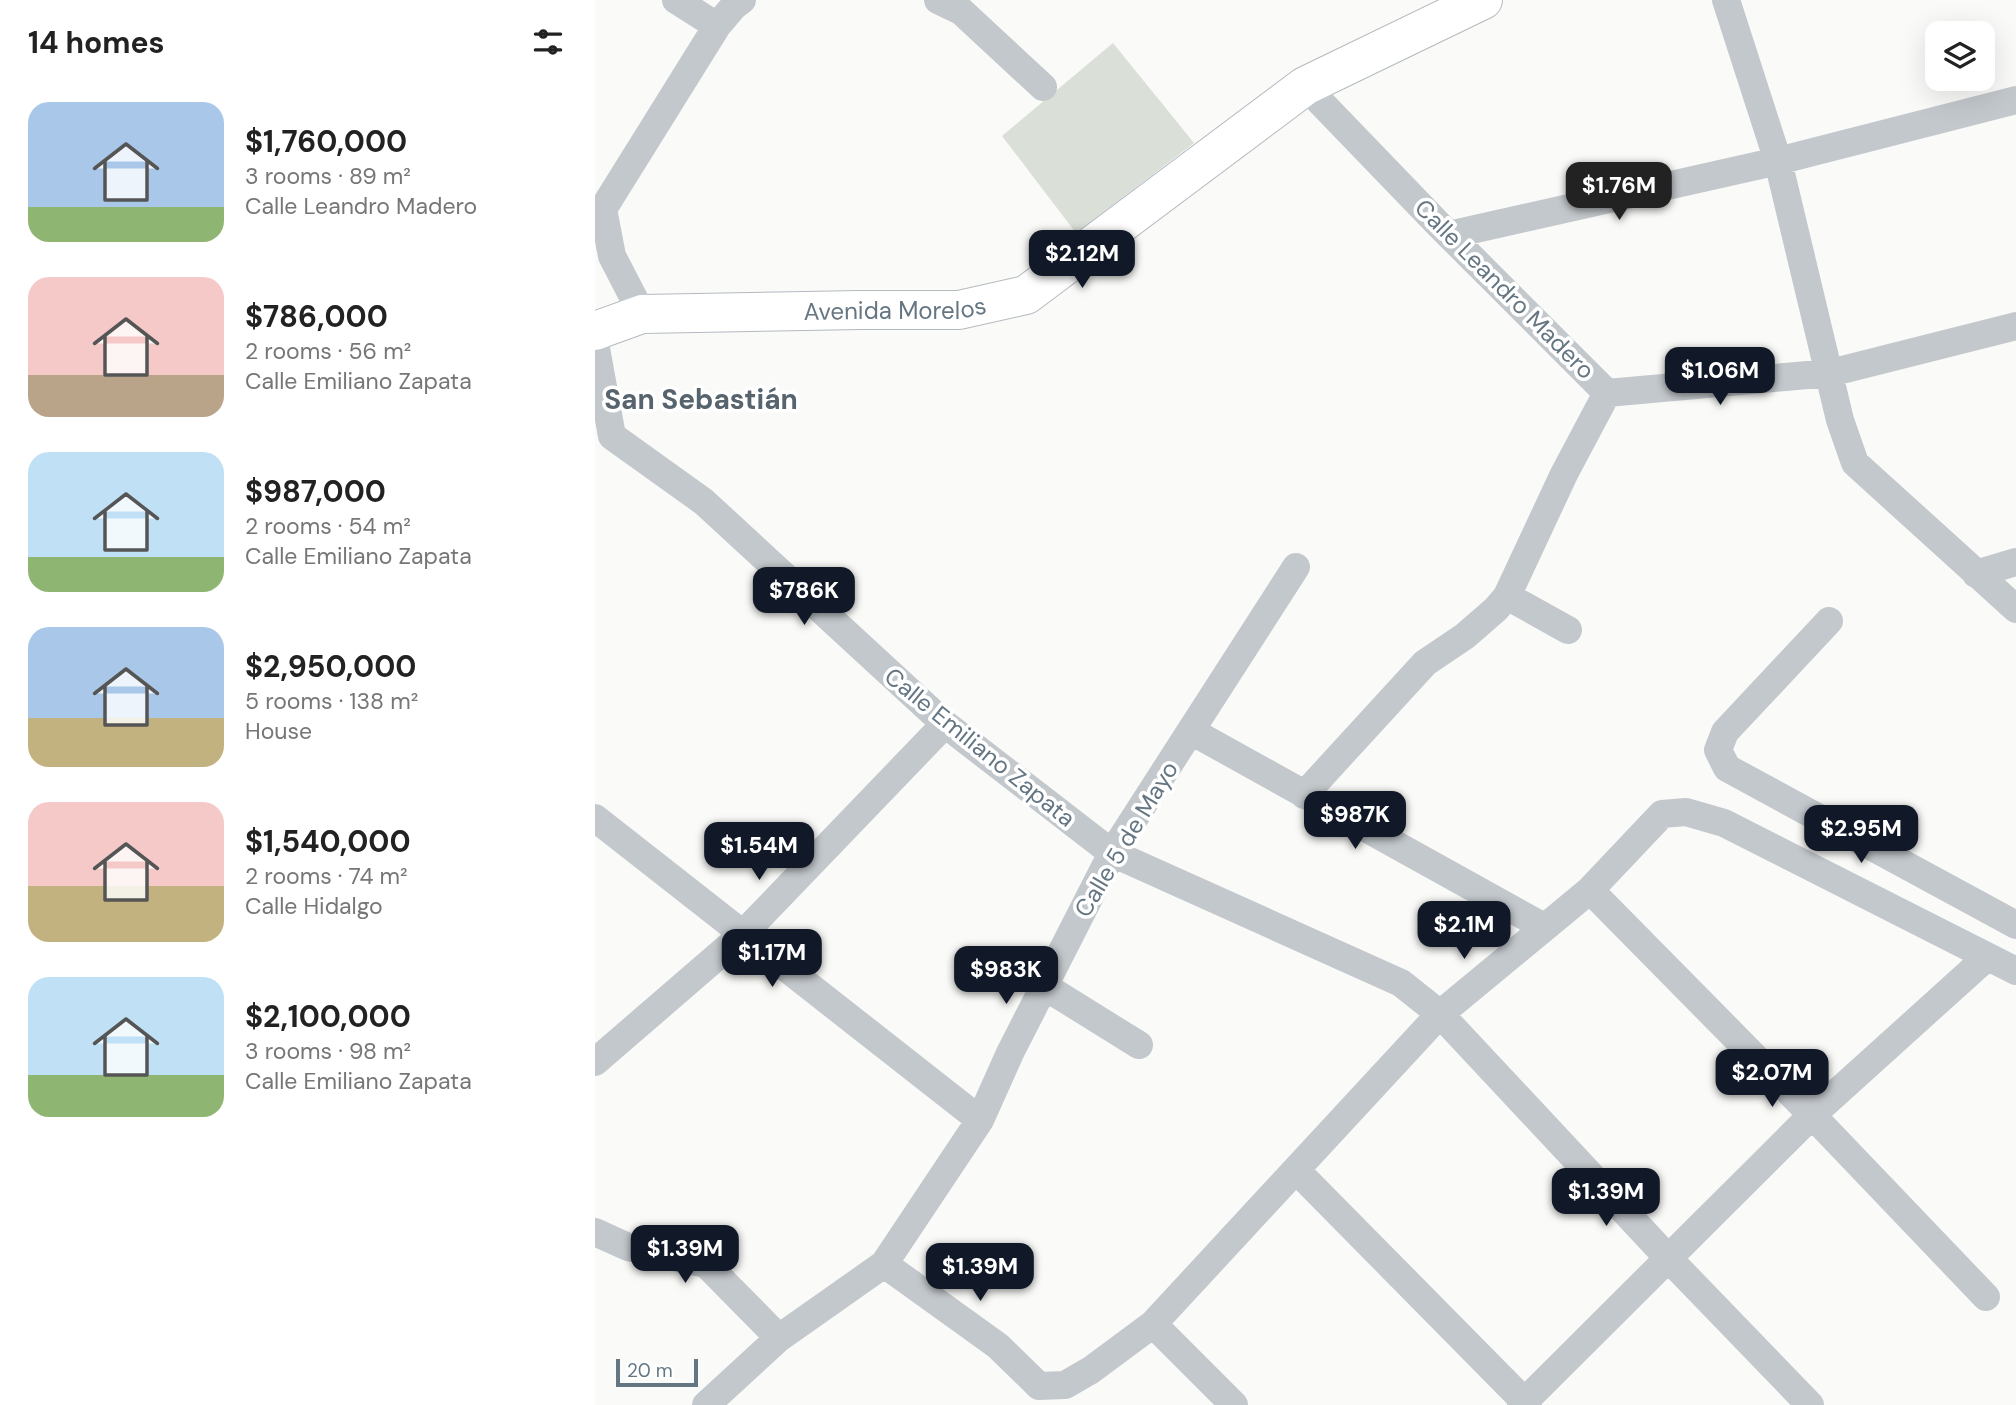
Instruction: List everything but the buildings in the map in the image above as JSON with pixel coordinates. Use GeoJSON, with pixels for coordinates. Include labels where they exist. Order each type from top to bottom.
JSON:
{"type":"FeatureCollection","features":[{"type":"Feature","properties":{"kind":"street"},"geometry":{"type":"LineString","coordinates":[[642,314],[613,256],[603,209],[732,8],[676,0]]}},
{"type":"Feature","properties":{"kind":"street"},"geometry":{"type":"LineString","coordinates":[[938,0],[961,11],[1043,87]]}},
{"type":"Feature","properties":{"kind":"street"},"geometry":{"type":"LineString","coordinates":[[1725,0],[1779,161],[1840,420],[1855,463],[2016,609]]}},
{"type":"Feature","properties":{"kind":"street","name":"Avenida Morelos"},"geometry":{"type":"LineString","coordinates":[[595,331],[642,314],[959,310],[1026,295],[1305,86],[1460,5]]}},
{"type":"Feature","properties":{"kind":"street","name":"Calle Leandro Madero"},"geometry":{"type":"LineString","coordinates":[[1305,86],[1607,393],[1830,373],[2016,326]]}},
{"type":"Feature","properties":{"kind":"street"},"geometry":{"type":"LineString","coordinates":[[1449,235],[1779,161],[2016,100]]}},
{"type":"Feature","properties":{"kind":"street","name":"Calle Emiliano Zapata"},"geometry":{"type":"LineString","coordinates":[[595,342],[612,436],[704,502],[945,724],[1112,853],[1401,983],[1440,1014],[1810,1405]]}},
{"type":"Feature","properties":{"kind":"street"},"geometry":{"type":"LineString","coordinates":[[1304,795],[1425,663],[1465,636],[1507,596],[1564,474],[1607,393]]}},
{"type":"Feature","properties":{"kind":"street"},"geometry":{"type":"LineString","coordinates":[[1976,574],[2016,562]]}},
{"type":"Feature","properties":{"kind":"street","name":"Calle 5 de Mayo"},"geometry":{"type":"LineString","coordinates":[[706,1405],[779,1338],[884,1264],[980,1120],[1112,853],[1289,576]]}},
{"type":"Feature","properties":{"kind":"street"},"geometry":{"type":"LineString","coordinates":[[1507,596],[1568,630]]}},
{"type":"Feature","properties":{"kind":"street"},"geometry":{"type":"LineString","coordinates":[[1829,621],[1725,732],[1718,750],[1727,768],[2016,925]]}},
{"type":"Feature","properties":{"kind":"street"},"geometry":{"type":"LineString","coordinates":[[595,1062],[742,935],[945,724]]}},
{"type":"Feature","properties":{"kind":"street"},"geometry":{"type":"LineString","coordinates":[[1191,731],[1544,926]]}},
{"type":"Feature","properties":{"kind":"street"},"geometry":{"type":"LineString","coordinates":[[884,1264],[998,1346],[1039,1386],[1065,1385],[1091,1370],[1153,1324],[1440,1014],[1590,890],[1663,814],[1686,811],[1724,823],[2016,971]]}},
{"type":"Feature","properties":{"kind":"street"},"geometry":{"type":"LineString","coordinates":[[595,818],[980,1120]]}},
{"type":"Feature","properties":{"kind":"street"},"geometry":{"type":"LineString","coordinates":[[1590,890],[1812,1115],[1986,1297]]}},
{"type":"Feature","properties":{"kind":"street"},"geometry":{"type":"LineString","coordinates":[[1296,1170],[1524,1404],[1812,1115],[1987,957]]}},
{"type":"Feature","properties":{"kind":"street"},"geometry":{"type":"LineString","coordinates":[[1044,986],[1139,1045]]}},
{"type":"Feature","properties":{"kind":"street"},"geometry":{"type":"LineString","coordinates":[[595,1233],[628,1247],[706,1264],[779,1338]]}},
{"type":"Feature","properties":{"kind":"street"},"geometry":{"type":"LineString","coordinates":[[1153,1324],[1234,1405]]}},
{"type":"Feature","properties":{"kind":"shaded area"},"geometry":{"type":"Polygon","coordinates":[[[1113,43],[1194,143],[1076,233],[1002,136],[1113,43]]]}},
{"type":"Feature","properties":{"kind":"district","name":"San Sebastián"},"geometry":{"type":"Point","coordinates":[701,399]}}]}
